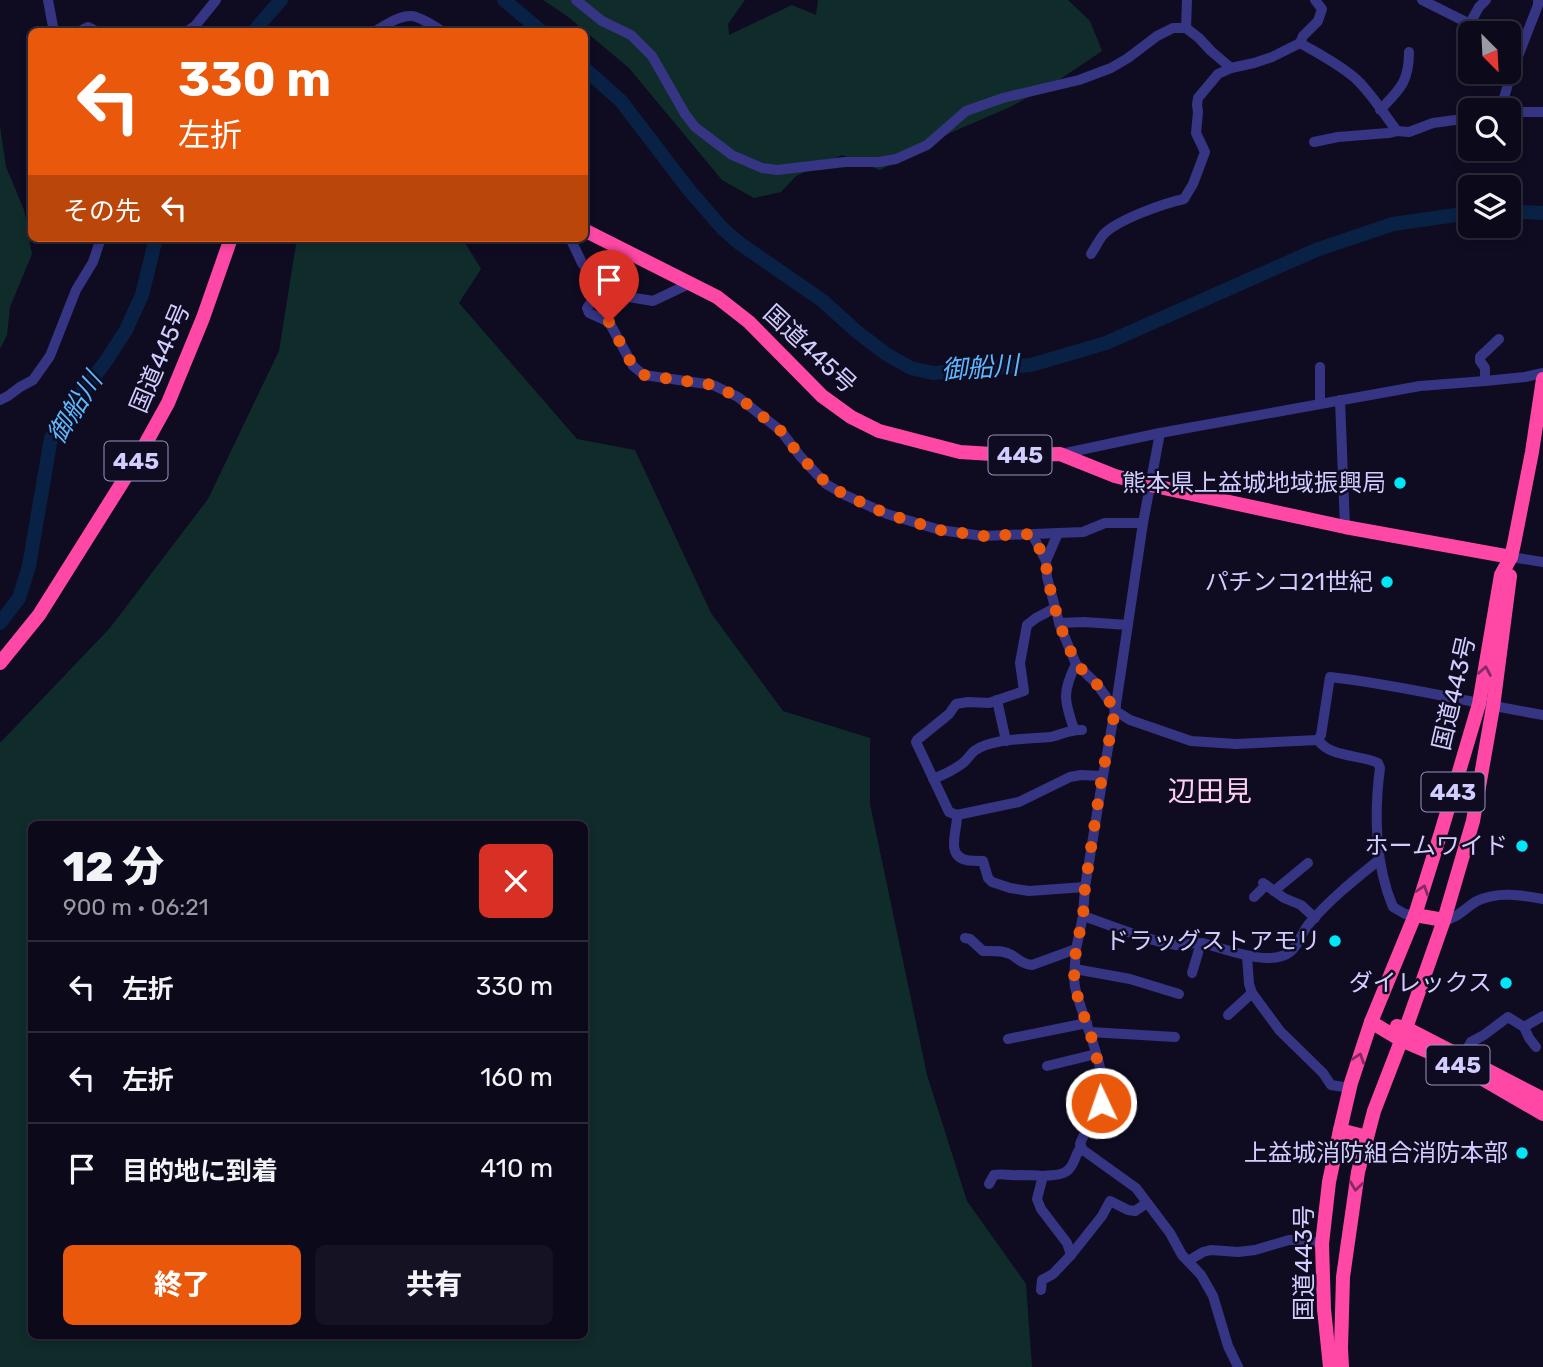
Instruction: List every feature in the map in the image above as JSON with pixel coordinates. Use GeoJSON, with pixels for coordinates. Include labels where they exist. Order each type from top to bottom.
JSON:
{"type":"FeatureCollection","features":[{"type":"Feature","properties":{"kind":"highway","name":"国道445号"},"geometry":{"type":"LineString","coordinates":[[588,232],[717,297],[749,322],[822,396],[851,417],[879,431],[961,452],[1060,454],[1115,476],[1150,485],[1345,527],[1511,557]]}},
{"type":"Feature","properties":{"kind":"highway","name":"国道445号"},"geometry":{"type":"LineString","coordinates":[[0,663],[39,615],[137,460],[162,414],[203,318],[230,242]]}},
{"type":"Feature","properties":{"kind":"highway","name":"国道443号"},"geometry":{"type":"LineString","coordinates":[[1342,1367],[1343,1277],[1357,1172],[1374,1111],[1444,920],[1473,821],[1486,705],[1511,575],[1511,557],[1543,379]]}},
{"type":"Feature","properties":{"kind":"highway","name":"国道443号"},"geometry":{"type":"LineString","coordinates":[[1330,1367],[1324,1309],[1322,1244],[1329,1182],[1340,1130],[1371,1021],[1415,915],[1486,705]]}},
{"type":"Feature","properties":{"kind":"highway"},"geometry":{"type":"LineString","coordinates":[[1415,915],[1444,920]]}},
{"type":"Feature","properties":{"kind":"highway","name":"445"},"geometry":{"type":"LineString","coordinates":[[1371,1021],[1463,1056],[1543,1099]]}},
{"type":"Feature","properties":{"kind":"highway","name":"445"},"geometry":{"type":"LineString","coordinates":[[1403,1034],[1543,1114]]}},
{"type":"Feature","properties":{"kind":"highway"},"geometry":{"type":"LineString","coordinates":[[1340,1130],[1367,1137]]}},
{"type":"Feature","properties":{"kind":"highway"},"geometry":{"type":"LineString","coordinates":[[1322,1244],[1348,1245]]}},
{"type":"Feature","properties":{"kind":"street"},"geometry":{"type":"LineString","coordinates":[[48,0],[53,28]]}},
{"type":"Feature","properties":{"kind":"street"},"geometry":{"type":"LineString","coordinates":[[192,28],[216,0]]}},
{"type":"Feature","properties":{"kind":"street"},"geometry":{"type":"LineString","coordinates":[[576,0],[602,22],[631,35],[652,56],[695,127],[732,155],[762,168],[777,170],[897,159],[926,145],[966,111],[1003,98],[1079,80],[1111,68],[1174,28],[1185,28],[1231,68]]}},
{"type":"Feature","properties":{"kind":"street"},"geometry":{"type":"LineString","coordinates":[[1185,28],[1187,0]]}},
{"type":"Feature","properties":{"kind":"street"},"geometry":{"type":"LineString","coordinates":[[1091,254],[1103,235],[1113,226],[1184,198],[1193,184],[1205,152],[1196,133],[1198,98],[1218,74],[1272,57],[1300,43],[1321,16],[1322,9],[1315,0]]}},
{"type":"Feature","properties":{"kind":"street"},"geometry":{"type":"LineString","coordinates":[[1422,0],[1461,21]]}},
{"type":"Feature","properties":{"kind":"street"},"geometry":{"type":"LineString","coordinates":[[1471,21],[1486,0]]}},
{"type":"Feature","properties":{"kind":"street"},"geometry":{"type":"LineString","coordinates":[[1521,48],[1538,0]]}},
{"type":"Feature","properties":{"kind":"street"},"geometry":{"type":"LineString","coordinates":[[381,28],[396,20],[412,16],[437,28]]}},
{"type":"Feature","properties":{"kind":"street"},"geometry":{"type":"LineString","coordinates":[[1300,43],[1354,77],[1397,131]]}},
{"type":"Feature","properties":{"kind":"street"},"geometry":{"type":"LineString","coordinates":[[1380,110],[1406,78],[1409,52]]}},
{"type":"Feature","properties":{"kind":"street"},"geometry":{"type":"LineString","coordinates":[[1521,111],[1543,112]]}},
{"type":"Feature","properties":{"kind":"street"},"geometry":{"type":"LineString","coordinates":[[1314,142],[1338,137],[1409,132],[1433,123],[1458,120]]}},
{"type":"Feature","properties":{"kind":"street"},"geometry":{"type":"LineString","coordinates":[[0,400],[33,380],[50,356],[76,290],[93,262],[100,242]]}},
{"type":"Feature","properties":{"kind":"street"},"geometry":{"type":"LineString","coordinates":[[572,242],[594,281],[611,294],[653,301],[691,283]]}},
{"type":"Feature","properties":{"kind":"street"},"geometry":{"type":"LineString","coordinates":[[602,286],[587,309],[589,313],[609,322],[633,366],[644,375],[713,385],[738,397],[781,431],[827,484],[887,514],[940,530],[983,536],[1083,532],[1105,523],[1143,523]]}},
{"type":"Feature","properties":{"kind":"street"},"geometry":{"type":"LineString","coordinates":[[1485,382],[1485,368],[1480,358],[1499,340]]}},
{"type":"Feature","properties":{"kind":"street"},"geometry":{"type":"LineString","coordinates":[[1320,367],[1320,404]]}},
{"type":"Feature","properties":{"kind":"street"},"geometry":{"type":"LineString","coordinates":[[1060,454],[1420,386],[1485,382],[1543,373]]}},
{"type":"Feature","properties":{"kind":"street"},"geometry":{"type":"LineString","coordinates":[[1340,400],[1345,527]]}},
{"type":"Feature","properties":{"kind":"street"},"geometry":{"type":"LineString","coordinates":[[989,1184],[994,1175],[998,1174],[1043,1176],[1066,1171],[1071,1167],[1081,1147],[1082,1136],[1101,1103],[1103,1082],[1074,978],[1076,949],[1143,523],[1160,433]]}},
{"type":"Feature","properties":{"kind":"street"},"geometry":{"type":"LineString","coordinates":[[1046,561],[1058,533]]}},
{"type":"Feature","properties":{"kind":"street"},"geometry":{"type":"LineString","coordinates":[[1032,534],[1046,561],[1047,577],[1059,623],[1076,664],[1096,683],[1115,709],[1130,720],[1191,741],[1236,744],[1318,740],[1327,749],[1364,758],[1380,766],[1377,803],[1380,860],[1392,907],[1405,914],[1415,915]]}},
{"type":"Feature","properties":{"kind":"street"},"geometry":{"type":"LineString","coordinates":[[1511,557],[1543,562]]}},
{"type":"Feature","properties":{"kind":"street"},"geometry":{"type":"LineString","coordinates":[[1055,608],[1027,625],[1020,663],[1024,691],[989,703],[956,704],[949,714],[916,742],[949,812],[957,815],[1019,802],[1070,777],[1102,776]]}},
{"type":"Feature","properties":{"kind":"street"},"geometry":{"type":"LineString","coordinates":[[1059,623],[1128,625]]}},
{"type":"Feature","properties":{"kind":"street"},"geometry":{"type":"LineString","coordinates":[[933,779],[950,772],[973,752],[1006,741],[1051,737],[1078,729],[1068,710],[1065,693],[1067,681],[1076,664]]}},
{"type":"Feature","properties":{"kind":"street"},"geometry":{"type":"LineString","coordinates":[[1318,740],[1330,677],[1399,687],[1543,715]]}},
{"type":"Feature","properties":{"kind":"street"},"geometry":{"type":"LineString","coordinates":[[997,700],[1006,741]]}},
{"type":"Feature","properties":{"kind":"street"},"geometry":{"type":"LineString","coordinates":[[957,815],[953,844],[955,852],[964,860],[983,861],[988,878],[992,882],[1029,891],[1085,887]]}},
{"type":"Feature","properties":{"kind":"street"},"geometry":{"type":"LineString","coordinates":[[1083,916],[1178,945],[1201,943],[1247,956],[1283,956],[1297,946],[1302,934],[1315,918],[1347,886],[1380,860]]}},
{"type":"Feature","properties":{"kind":"street"},"geometry":{"type":"LineString","coordinates":[[1254,897],[1308,863]]}},
{"type":"Feature","properties":{"kind":"street"},"geometry":{"type":"LineString","coordinates":[[1267,887],[1301,905],[1315,918]]}},
{"type":"Feature","properties":{"kind":"street"},"geometry":{"type":"LineString","coordinates":[[1444,920],[1449,920],[1487,898],[1519,895],[1543,899]]}},
{"type":"Feature","properties":{"kind":"street"},"geometry":{"type":"LineString","coordinates":[[965,938],[970,939],[983,951],[997,950],[1032,965],[1076,949]]}},
{"type":"Feature","properties":{"kind":"street"},"geometry":{"type":"LineString","coordinates":[[1192,974],[1201,943]]}},
{"type":"Feature","properties":{"kind":"street"},"geometry":{"type":"LineString","coordinates":[[1247,956],[1252,993],[1280,1031],[1323,1073],[1331,1085],[1350,1088]]}},
{"type":"Feature","properties":{"kind":"street"},"geometry":{"type":"LineString","coordinates":[[1075,969],[1130,979],[1179,994]]}},
{"type":"Feature","properties":{"kind":"street"},"geometry":{"type":"LineString","coordinates":[[1228,1015],[1252,993]]}},
{"type":"Feature","properties":{"kind":"street"},"geometry":{"type":"LineString","coordinates":[[1524,1027],[1543,1016]]}},
{"type":"Feature","properties":{"kind":"street"},"geometry":{"type":"LineString","coordinates":[[1463,1056],[1471,1042],[1508,1017],[1524,1027],[1536,1047]]}},
{"type":"Feature","properties":{"kind":"street"},"geometry":{"type":"LineString","coordinates":[[1008,1039],[1088,1028],[1175,1037]]}},
{"type":"Feature","properties":{"kind":"street"},"geometry":{"type":"LineString","coordinates":[[1047,1066],[1096,1054]]}},
{"type":"Feature","properties":{"kind":"street"},"geometry":{"type":"LineString","coordinates":[[1081,1147],[1136,1188],[1170,1233],[1182,1255],[1201,1275],[1213,1296],[1228,1346],[1238,1367]]}},
{"type":"Feature","properties":{"kind":"street"},"geometry":{"type":"LineString","coordinates":[[1043,1176],[1037,1199],[1041,1209],[1067,1243],[1071,1255]]}},
{"type":"Feature","properties":{"kind":"street"},"geometry":{"type":"LineString","coordinates":[[1041,1290],[1042,1280],[1053,1274],[1071,1255],[1102,1216],[1110,1201],[1135,1211],[1147,1203]]}},
{"type":"Feature","properties":{"kind":"street"},"geometry":{"type":"LineString","coordinates":[[1188,1261],[1211,1250],[1255,1250],[1289,1240],[1307,1240],[1322,1244]]}},
{"type":"Feature","properties":{"kind":"green space"},"geometry":{"type":"Polygon","coordinates":[[[543,0],[745,0],[728,24],[729,35],[792,5],[816,15],[818,0],[1068,0],[1090,21],[1102,51],[1053,84],[880,170],[842,155],[796,176],[781,192],[754,198],[722,180],[629,68],[588,34],[588,28],[581,28],[543,0]]]}},
{"type":"Feature","properties":{"kind":"green space"},"geometry":{"type":"Polygon","coordinates":[[[0,126],[6,167],[24,210],[32,254],[10,307],[7,335],[0,349],[0,126]]]}},
{"type":"Feature","properties":{"kind":"green space"},"geometry":{"type":"Polygon","coordinates":[[[296,242],[464,242],[481,269],[459,303],[577,439],[635,450],[711,613],[783,711],[870,738],[870,804],[927,1075],[967,1201],[1026,1284],[1032,1367],[0,1367],[0,743],[110,628],[208,499],[279,351],[296,242]]]}},
{"type":"Feature","properties":{"kind":"waterway","name":"御船川"},"geometry":{"type":"LineString","coordinates":[[256,28],[281,0]]}},
{"type":"Feature","properties":{"kind":"waterway","name":"御船川"},"geometry":{"type":"LineString","coordinates":[[504,0],[537,28]]}},
{"type":"Feature","properties":{"kind":"waterway","name":"御船川"},"geometry":{"type":"LineString","coordinates":[[588,72],[621,101],[689,190],[739,243],[823,301],[886,354],[911,368],[933,373],[1031,365],[1106,343],[1316,250],[1393,224],[1458,215]]}},
{"type":"Feature","properties":{"kind":"waterway","name":"御船川"},"geometry":{"type":"LineString","coordinates":[[1521,212],[1543,213]]}},
{"type":"Feature","properties":{"kind":"waterway","name":"御船川"},"geometry":{"type":"LineString","coordinates":[[0,623],[19,598],[29,566],[51,438],[126,330],[142,295],[155,242]]}},
{"type":"Feature","properties":{"kind":"place","name":"熊本県上益城地域振興局"},"geometry":{"type":"Point","coordinates":[1400,483]}},
{"type":"Feature","properties":{"kind":"place","name":"パチンコ21世紀"},"geometry":{"type":"Point","coordinates":[1387,582]}},
{"type":"Feature","properties":{"kind":"place","name":"ホームワイド"},"geometry":{"type":"Point","coordinates":[1522,846]}},
{"type":"Feature","properties":{"kind":"place","name":"ドラッグストアモリ"},"geometry":{"type":"Point","coordinates":[1335,941]}},
{"type":"Feature","properties":{"kind":"place","name":"ダイレックス"},"geometry":{"type":"Point","coordinates":[1506,983]}},
{"type":"Feature","properties":{"kind":"place","name":"上益城消防組合消防本部"},"geometry":{"type":"Point","coordinates":[1522,1153]}},
{"type":"Feature","properties":{"kind":"district","name":"辺田見"},"geometry":{"type":"Point","coordinates":[1210,791]}},
{"type":"Feature","properties":{"kind":"route"},"geometry":{"type":"LineString","coordinates":[[609,322],[633,366],[644,375],[713,385],[738,397],[781,431],[827,484],[845,495],[887,514],[940,530],[983,536],[1032,534],[1046,561],[1047,577],[1059,623],[1076,664],[1096,683],[1112,705],[1116,706],[1102,776],[1074,978],[1103,1082],[1101,1103]]}}]}
